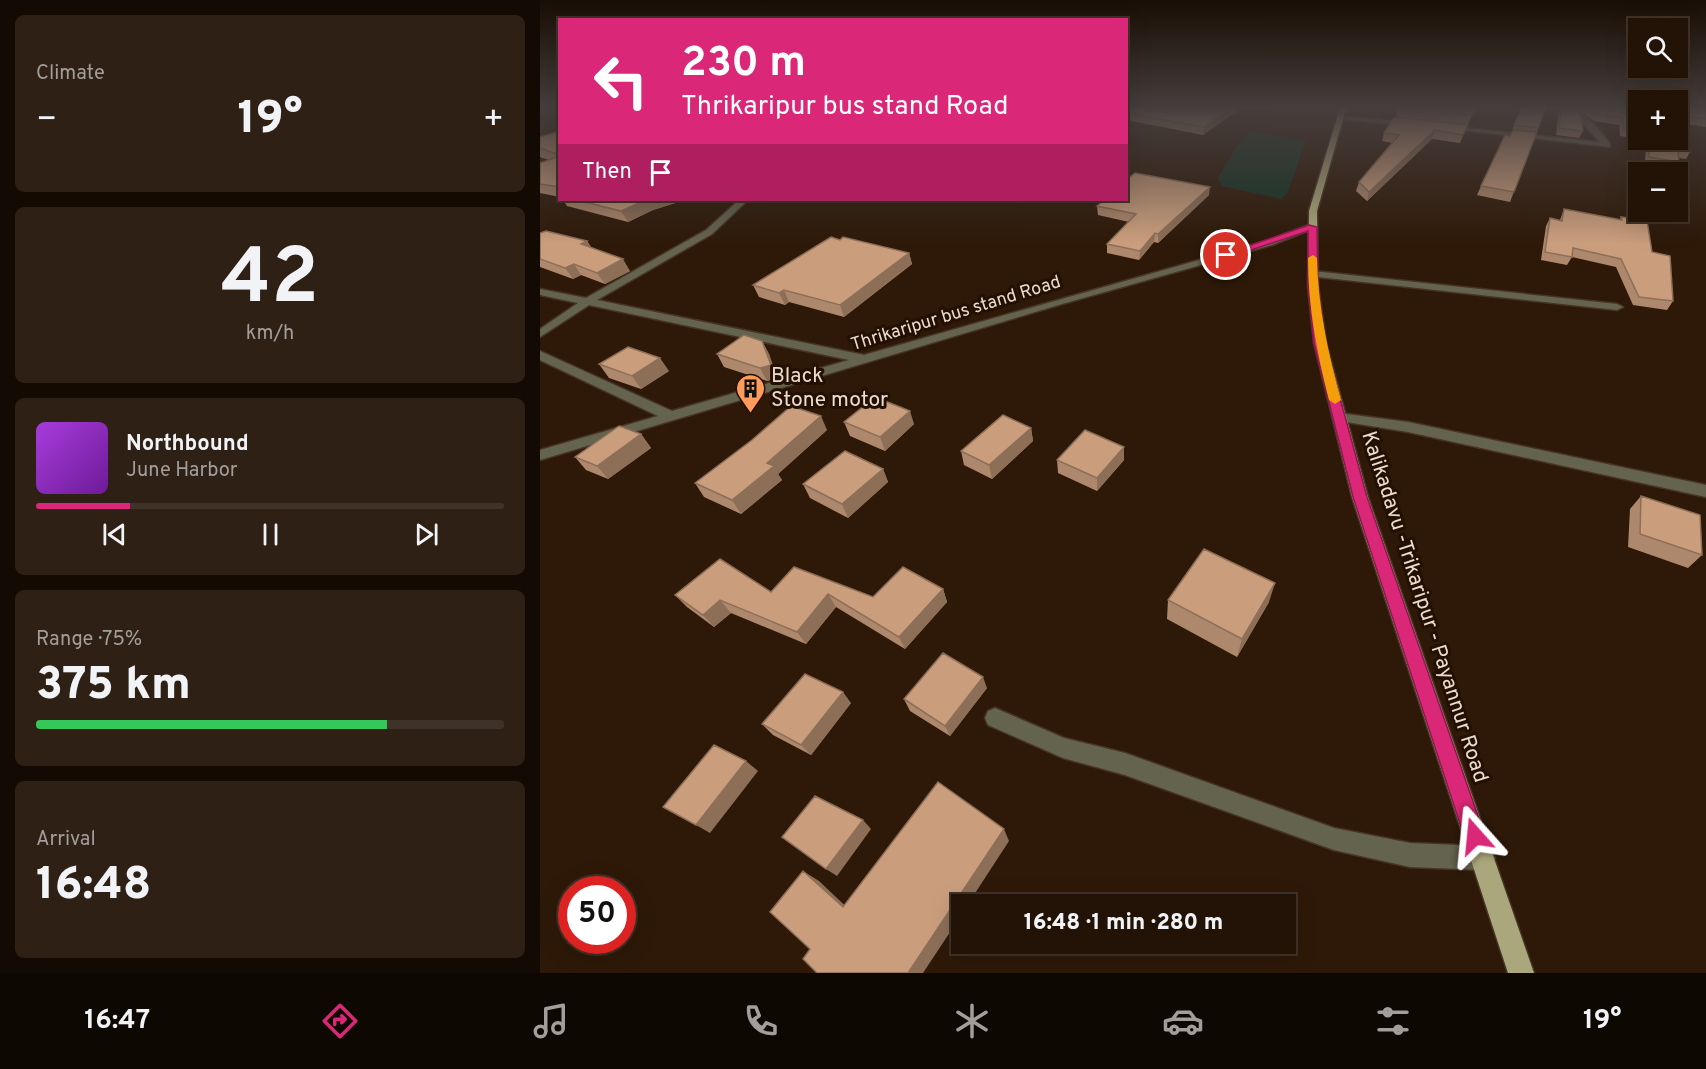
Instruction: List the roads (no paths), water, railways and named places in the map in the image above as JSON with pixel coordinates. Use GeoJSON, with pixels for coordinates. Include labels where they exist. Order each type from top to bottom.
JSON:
{"type":"FeatureCollection","features":[{"type":"Feature","properties":{"kind":"main road","name":"Kalikadavu -Trikaripur - Payannur Road"},"geometry":{"type":"LineString","coordinates":[[1329,153],[1313,211],[1312,227],[1313,274],[1320,343],[1360,497],[1521,973]]}},
{"type":"Feature","properties":{"kind":"street"},"geometry":{"type":"LineString","coordinates":[[540,334],[656,260],[709,231],[743,201]]}},
{"type":"Feature","properties":{"kind":"street","name":"Thrikaripur bus stand Road"},"geometry":{"type":"LineString","coordinates":[[540,455],[669,415],[1269,243],[1312,227]]}},
{"type":"Feature","properties":{"kind":"street"},"geometry":{"type":"LineString","coordinates":[[1313,274],[1617,307]]}},
{"type":"Feature","properties":{"kind":"street"},"geometry":{"type":"LineString","coordinates":[[540,292],[867,359]]}},
{"type":"Feature","properties":{"kind":"street"},"geometry":{"type":"LineString","coordinates":[[540,355],[669,415]]}},
{"type":"Feature","properties":{"kind":"street"},"geometry":{"type":"LineString","coordinates":[[1339,417],[1408,427],[1706,491]]}},
{"type":"Feature","properties":{"kind":"street"},"geometry":{"type":"LineString","coordinates":[[995,718],[1063,748],[1125,764],[1334,839],[1410,855],[1482,858]]}},
{"type":"Feature","properties":{"kind":"place","name":"Black Stone motor"},"geometry":{"type":"Point","coordinates":[750,414]}}]}
